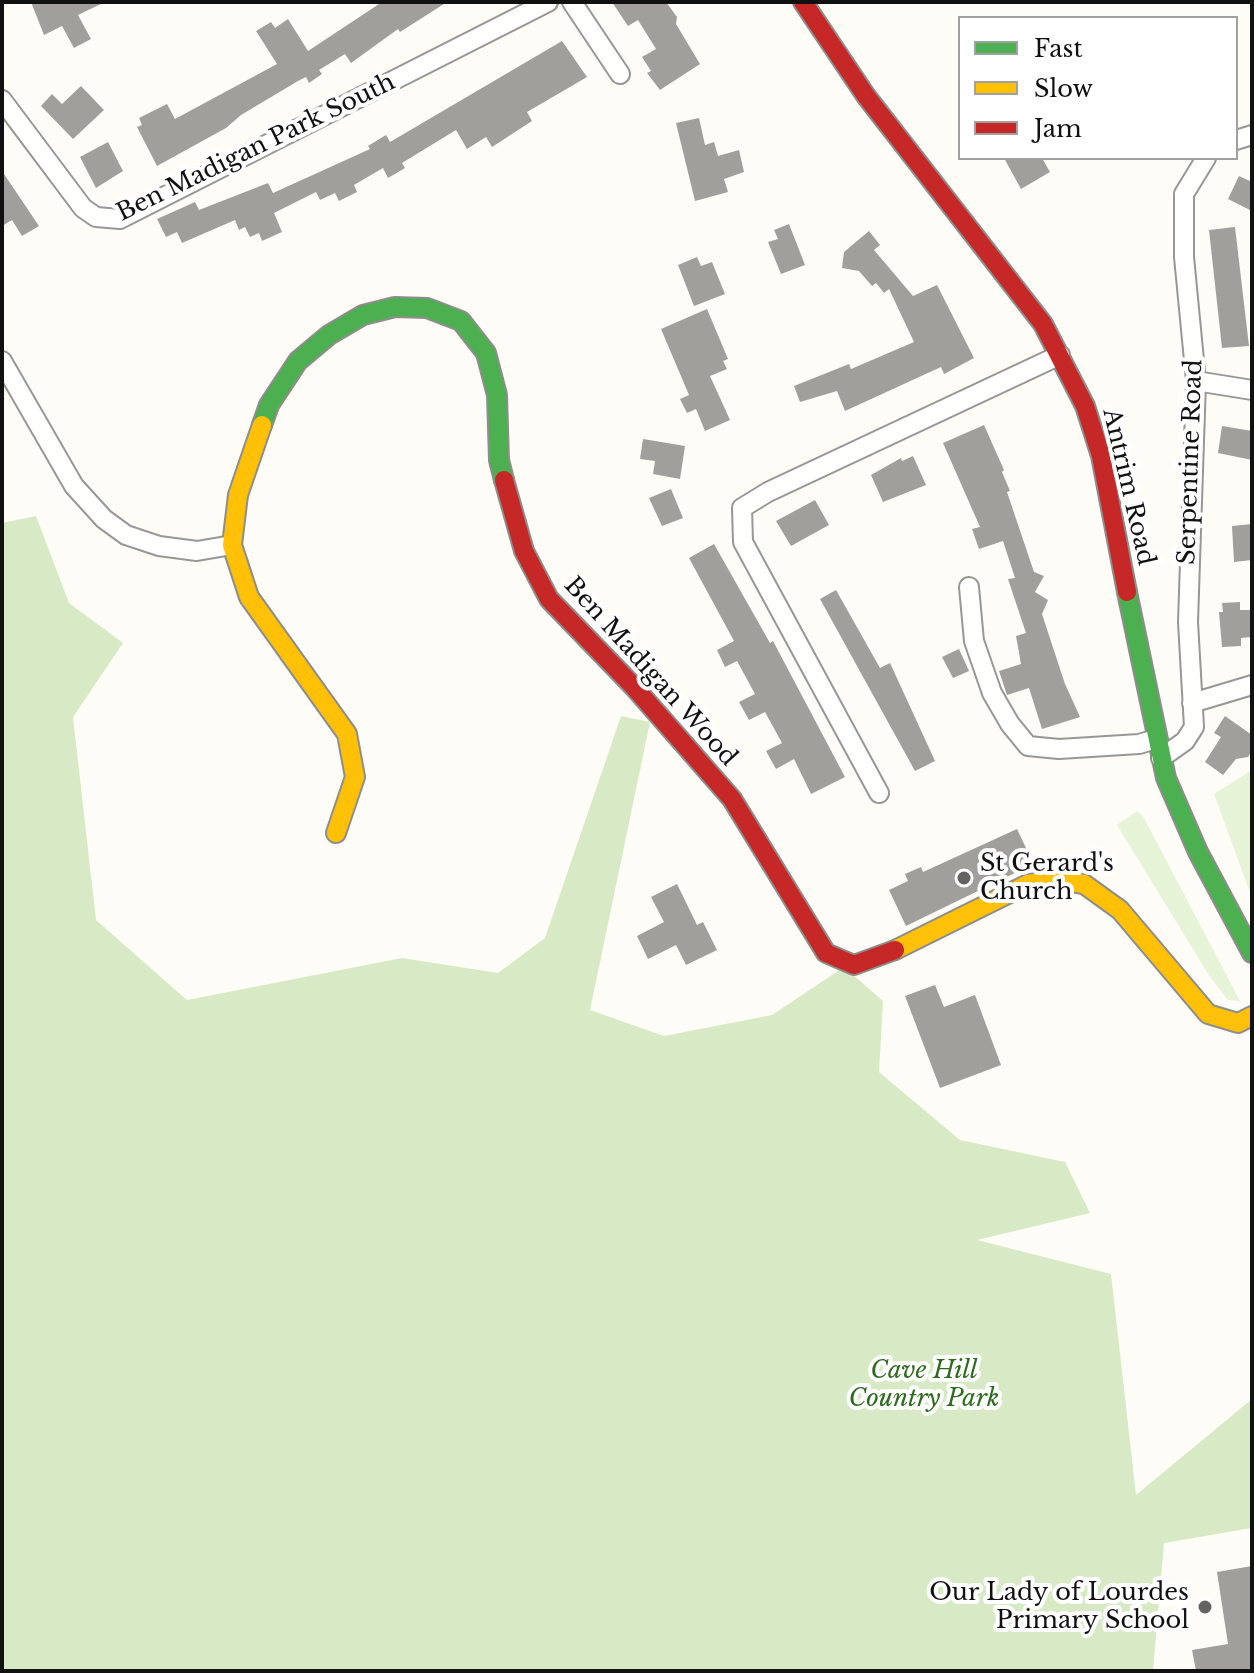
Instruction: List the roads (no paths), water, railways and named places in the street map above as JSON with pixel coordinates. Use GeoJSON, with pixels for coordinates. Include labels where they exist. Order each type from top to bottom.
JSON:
{"type":"FeatureCollection","features":[{"type":"Feature","properties":{"kind":"street","name":"Ben Madigan Park South"},"geometry":{"type":"LineString","coordinates":[[2,100],[83,208],[96,217],[120,219],[548,2]]}},
{"type":"Feature","properties":{"kind":"street"},"geometry":{"type":"LineString","coordinates":[[572,2],[620,74]]}},
{"type":"Feature","properties":{"kind":"street","name":"Antrim Road"},"geometry":{"type":"LineString","coordinates":[[803,2],[866,96],[1021,292],[1060,355],[1085,406],[1101,456],[1161,758],[1198,852],[1252,953]]}},
{"type":"Feature","properties":{"kind":"street","name":"Serpentine Road"},"geometry":{"type":"LineString","coordinates":[[1161,758],[1185,741],[1194,727],[1188,572],[1196,381],[1184,257],[1184,194],[1205,160]]}},
{"type":"Feature","properties":{"kind":"street","name":"Ben Madigan Wood"},"geometry":{"type":"LineString","coordinates":[[336,833],[355,777],[347,734],[249,597],[232,545],[238,495],[269,405],[298,361],[329,335],[363,315],[395,307],[427,308],[461,321],[486,353],[497,395],[499,460],[524,551],[549,599],[634,687],[732,799],[826,953],[854,965],[882,957],[1028,884],[1056,880],[1084,884],[1120,910],[1208,1014],[1238,1023],[1252,1016]]}},
{"type":"Feature","properties":{"kind":"street"},"geometry":{"type":"LineString","coordinates":[[879,793],[743,542],[742,508],[768,492],[1060,355]]}},
{"type":"Feature","properties":{"kind":"street"},"geometry":{"type":"LineString","coordinates":[[2,361],[74,486],[104,519],[126,535],[159,546],[197,551],[232,545]]}},
{"type":"Feature","properties":{"kind":"street"},"geometry":{"type":"LineString","coordinates":[[1196,381],[1252,390]]}},
{"type":"Feature","properties":{"kind":"street"},"geometry":{"type":"LineString","coordinates":[[969,587],[974,641],[992,693],[1010,724],[1028,746],[1059,749],[1139,744],[1156,739]]}},
{"type":"Feature","properties":{"kind":"street"},"geometry":{"type":"LineString","coordinates":[[1192,703],[1252,685]]}},
{"type":"Feature","properties":{"kind":"place","name":"St Gerard's Church"},"geometry":{"type":"Point","coordinates":[964,878]}},
{"type":"Feature","properties":{"kind":"place","name":"Our Lady of Lourdes Primary School"},"geometry":{"type":"Point","coordinates":[1205,1607]}},
{"type":"Feature","properties":{"kind":"park label","name":"Cave Hill Country Park"},"geometry":{"type":"Point","coordinates":[924,1385]}}]}
